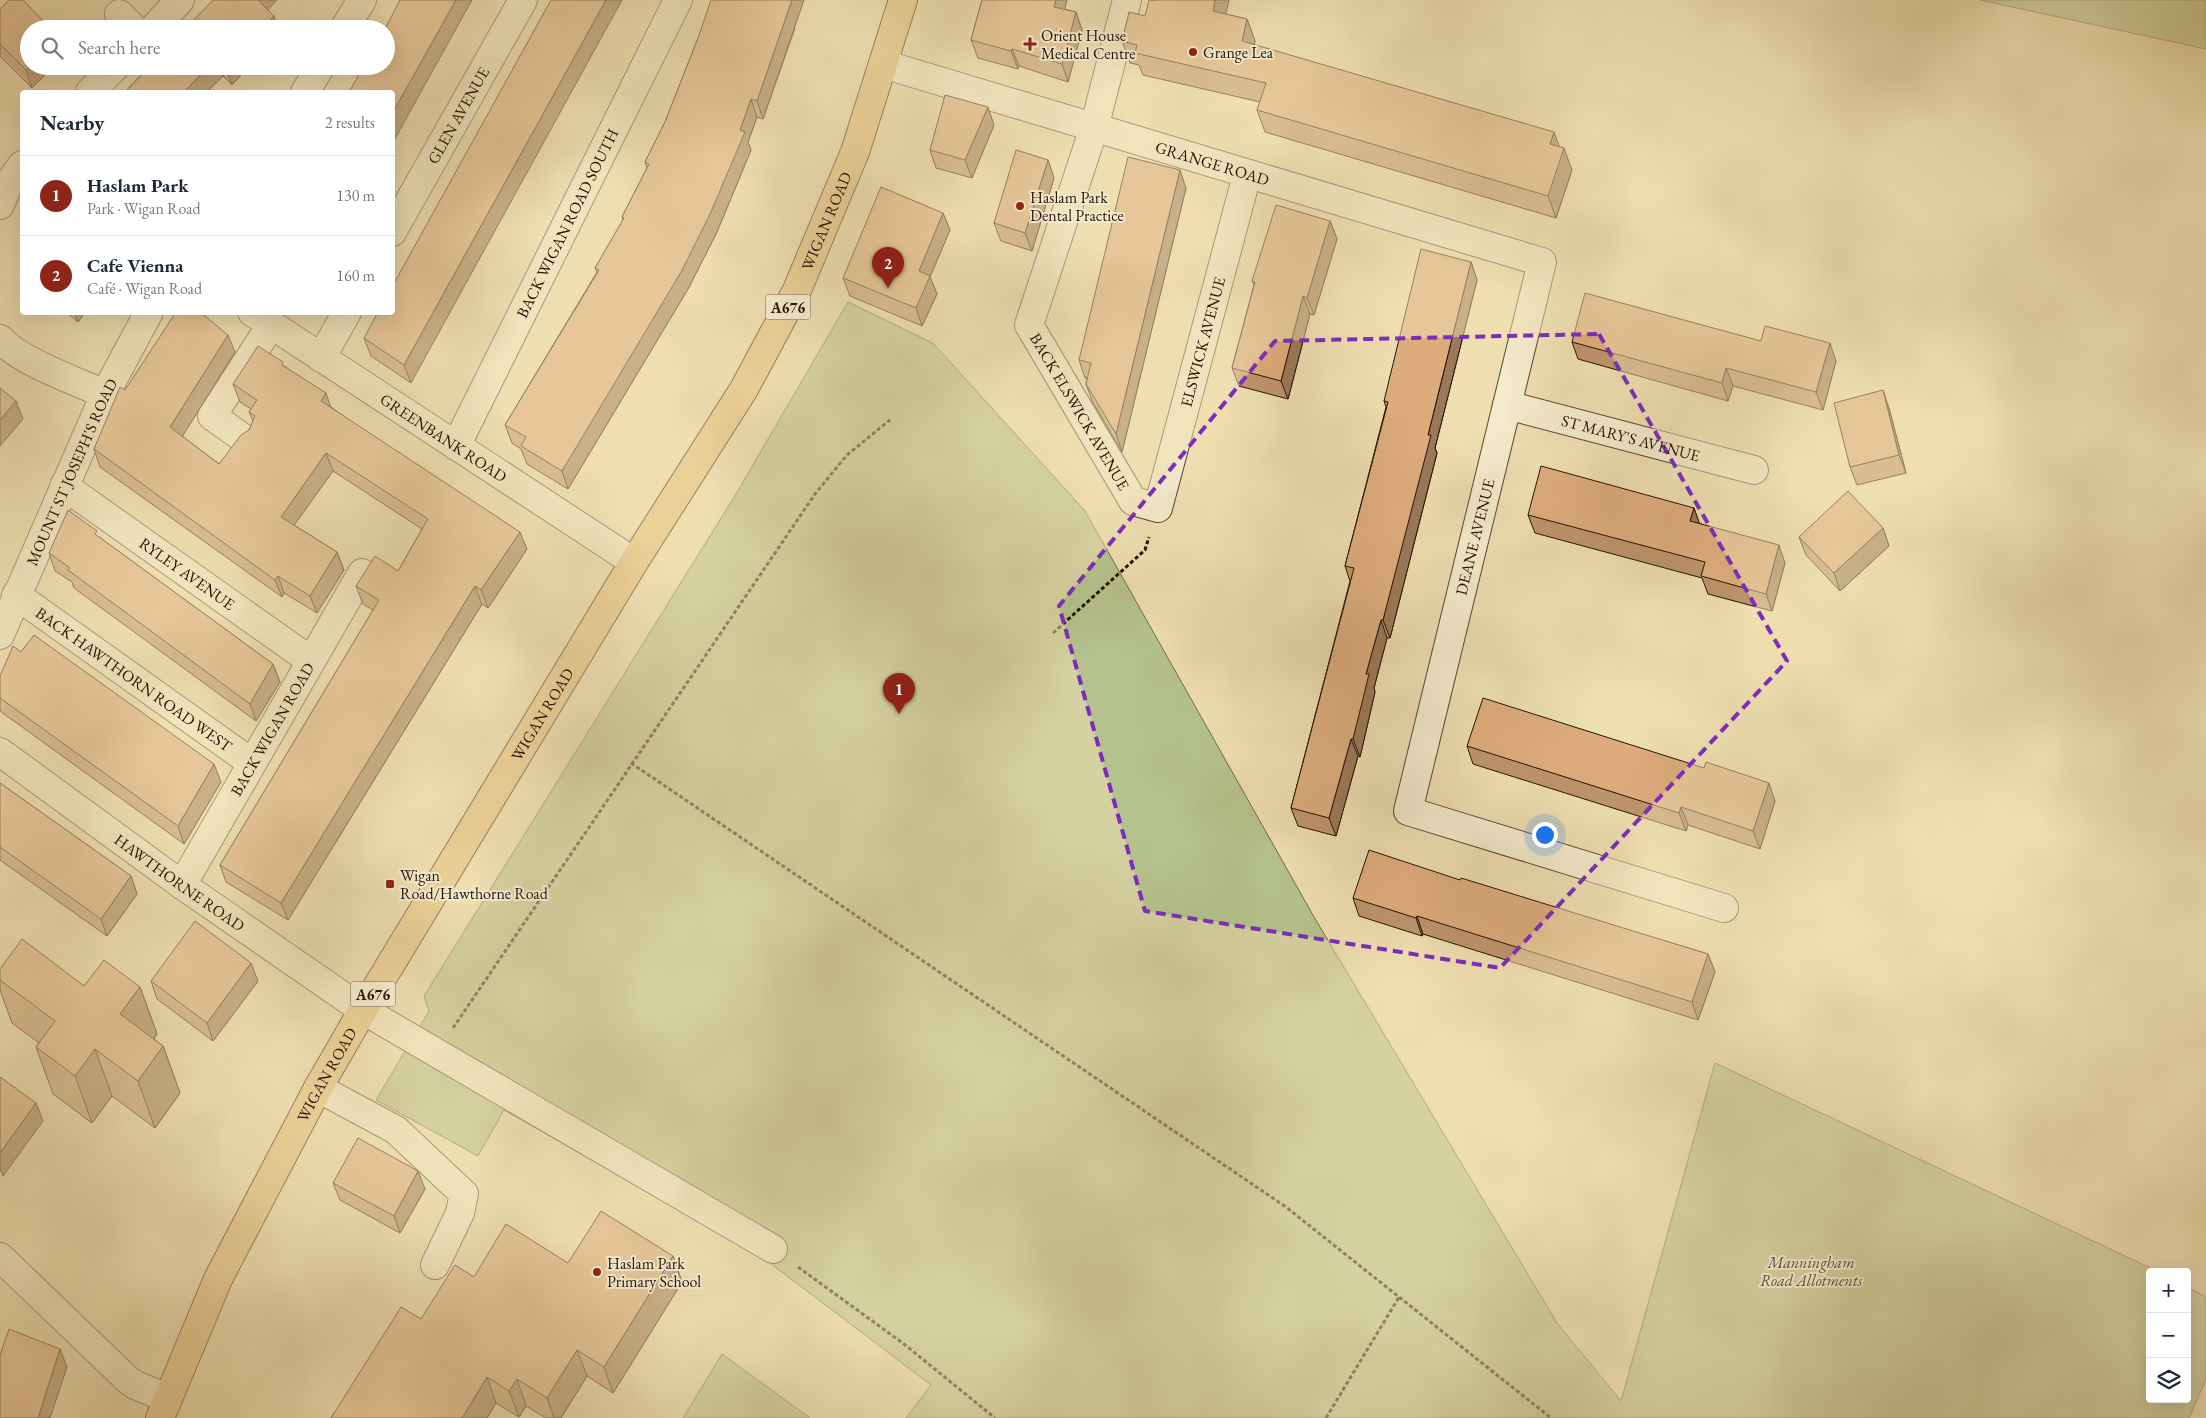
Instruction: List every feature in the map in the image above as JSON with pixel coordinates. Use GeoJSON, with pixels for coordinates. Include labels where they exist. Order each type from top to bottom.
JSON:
{"type":"FeatureCollection","features":[{"type":"Feature","properties":{"kind":"main road","name":"WIGAN ROAD"},"geometry":{"type":"LineString","coordinates":[[163,1408],[218,1279],[318,1088],[363,1010],[634,562],[744,389],[796,290],[855,152],[903,0]]}},
{"type":"Feature","properties":{"kind":"street"},"geometry":{"type":"LineString","coordinates":[[350,20],[362,0]]}},
{"type":"Feature","properties":{"kind":"street","name":"GLEN AVENUE"},"geometry":{"type":"LineString","coordinates":[[395,227],[523,0]]}},
{"type":"Feature","properties":{"kind":"street","name":"BACK WIGAN ROAD SOUTH"},"geometry":{"type":"LineString","coordinates":[[456,446],[678,0]]}},
{"type":"Feature","properties":{"kind":"street"},"geometry":{"type":"LineString","coordinates":[[1094,128],[1127,0]]}},
{"type":"Feature","properties":{"kind":"street"},"geometry":{"type":"LineString","coordinates":[[162,20],[178,3]]}},
{"type":"Feature","properties":{"kind":"street","name":"GRANGE ROAD"},"geometry":{"type":"LineString","coordinates":[[883,64],[1247,175],[1542,262]]}},
{"type":"Feature","properties":{"kind":"street"},"geometry":{"type":"LineString","coordinates":[[92,90],[107,75]]}},
{"type":"Feature","properties":{"kind":"street"},"geometry":{"type":"LineString","coordinates":[[306,90],[315,75]]}},
{"type":"Feature","properties":{"kind":"street","name":"BACK ELSWICK AVENUE"},"geometry":{"type":"LineString","coordinates":[[1094,128],[1029,324],[1133,501],[1158,508]]}},
{"type":"Feature","properties":{"kind":"street"},"geometry":{"type":"LineString","coordinates":[[0,205],[9,183],[20,168]]}},
{"type":"Feature","properties":{"kind":"street","name":"ELSWICK AVENUE"},"geometry":{"type":"LineString","coordinates":[[1158,508],[1247,175]]}},
{"type":"Feature","properties":{"kind":"street","name":"DEANE AVENUE"},"geometry":{"type":"LineString","coordinates":[[1542,262],[1408,811],[1724,908]]}},
{"type":"Feature","properties":{"kind":"street","name":"MOUNT ST JOSEPH'S ROAD"},"geometry":{"type":"LineString","coordinates":[[0,634],[105,394],[147,315]]}},
{"type":"Feature","properties":{"kind":"street"},"geometry":{"type":"LineString","coordinates":[[321,358],[345,315]]}},
{"type":"Feature","properties":{"kind":"street"},"geometry":{"type":"LineString","coordinates":[[243,438],[212,416],[261,319]]}},
{"type":"Feature","properties":{"kind":"street","name":"GREENBANK ROAD"},"geometry":{"type":"LineString","coordinates":[[261,319],[634,562]]}},
{"type":"Feature","properties":{"kind":"street"},"geometry":{"type":"LineString","coordinates":[[0,339],[6,346],[28,359],[105,394]]}},
{"type":"Feature","properties":{"kind":"street","name":"ST MARY'S AVENUE"},"geometry":{"type":"LineString","coordinates":[[1507,405],[1754,470]]}},
{"type":"Feature","properties":{"kind":"street","name":"RYLEY AVENUE"},"geometry":{"type":"LineString","coordinates":[[64,486],[311,661]]}},
{"type":"Feature","properties":{"kind":"street","name":"BACK WIGAN ROAD"},"geometry":{"type":"LineString","coordinates":[[182,884],[362,573]]}},
{"type":"Feature","properties":{"kind":"street","name":"BACK HAWTHORN ROAD WEST"},"geometry":{"type":"LineString","coordinates":[[16,595],[252,763]]}},
{"type":"Feature","properties":{"kind":"street","name":"HAWTHORNE ROAD"},"geometry":{"type":"LineString","coordinates":[[0,752],[182,884],[363,1010],[773,1249]]}},
{"type":"Feature","properties":{"kind":"street"},"geometry":{"type":"LineString","coordinates":[[318,1088],[396,1130],[464,1194],[460,1213],[434,1265]]}},
{"type":"Feature","properties":{"kind":"street"},"geometry":{"type":"LineString","coordinates":[[0,1257],[126,1379],[163,1408]]}},
{"type":"Feature","properties":{"kind":"path"},"geometry":{"type":"LineString","coordinates":[[436,1053],[815,494],[847,455],[891,419]]}},
{"type":"Feature","properties":{"kind":"path"},"geometry":{"type":"LineString","coordinates":[[1053,633],[1145,550],[1158,508]]}},
{"type":"Feature","properties":{"kind":"path"},"geometry":{"type":"LineString","coordinates":[[631,763],[1286,1207],[1550,1418]]}},
{"type":"Feature","properties":{"kind":"path"},"geometry":{"type":"LineString","coordinates":[[773,1249],[904,1344],[995,1418]]}},
{"type":"Feature","properties":{"kind":"path"},"geometry":{"type":"LineString","coordinates":[[1326,1418],[1400,1297]]}},
{"type":"Feature","properties":{"kind":"highlighted area"},"geometry":{"type":"Polygon","coordinates":[[[1599,334],[1787,661],[1500,968],[1145,911],[1059,606],[1275,341],[1599,334]]]}},
{"type":"Feature","properties":{"kind":"green space"},"geometry":{"type":"Polygon","coordinates":[[[1980,0],[2206,0],[2206,49],[1980,0]]]}},
{"type":"Feature","properties":{"kind":"green space","name":"Manningham Road Allotments"},"geometry":{"type":"Polygon","coordinates":[[[848,302],[933,343],[1085,511],[1314,917],[1557,1323],[1621,1401],[1715,1063],[2151,1268],[2146,1268],[2146,1403],[2191,1403],[2191,1289],[2206,1297],[2206,1379],[2189,1418],[906,1418],[931,1385],[762,1257],[504,1110],[478,1156],[376,1100],[429,1011],[424,996],[736,494],[848,302]]]}},
{"type":"Feature","properties":{"kind":"green space"},"geometry":{"type":"Polygon","coordinates":[[[722,1354],[810,1418],[683,1418],[722,1354]]]}},
{"type":"Feature","properties":{"kind":"building"},"geometry":{"type":"Polygon","coordinates":[[[9,0],[23,0],[42,20],[20,20],[20,64],[0,44],[0,9],[9,0]]]}},
{"type":"Feature","properties":{"kind":"building"},"geometry":{"type":"Polygon","coordinates":[[[213,0],[258,0],[274,16],[270,20],[194,20],[213,0]]]}},
{"type":"Feature","properties":{"kind":"building"},"geometry":{"type":"Polygon","coordinates":[[[400,0],[456,0],[395,109],[395,90],[350,90],[359,75],[395,75],[395,20],[390,20],[400,0]]]}},
{"type":"Feature","properties":{"kind":"building"},"geometry":{"type":"Polygon","coordinates":[[[551,0],[606,0],[404,365],[364,338],[376,315],[395,315],[395,282],[551,0]]]}},
{"type":"Feature","properties":{"kind":"building"},"geometry":{"type":"Polygon","coordinates":[[[711,0],[792,0],[757,101],[751,99],[740,130],[745,132],[710,214],[681,272],[562,471],[521,446],[526,437],[505,425],[599,270],[595,268],[624,218],[622,217],[649,164],[645,162],[665,122],[711,0]]]}},
{"type":"Feature","properties":{"kind":"building","name":"Orient House Medical Centre"},"geometry":{"type":"Polygon","coordinates":[[[982,0],[1056,0],[1054,7],[1076,12],[1062,64],[1012,49],[1011,51],[971,40],[982,0]]]}},
{"type":"Feature","properties":{"kind":"building"},"geometry":{"type":"Polygon","coordinates":[[[1149,0],[1215,0],[1213,11],[1247,19],[1242,41],[1554,132],[1550,144],[1564,148],[1548,196],[1257,110],[1266,83],[1135,53],[1137,45],[1122,41],[1129,12],[1145,16],[1149,0]]]}},
{"type":"Feature","properties":{"kind":"building"},"geometry":{"type":"Polygon","coordinates":[[[141,75],[200,75],[186,90],[127,90],[141,75]]]}},
{"type":"Feature","properties":{"kind":"building"},"geometry":{"type":"Polygon","coordinates":[[[945,95],[988,107],[965,160],[930,150],[945,95]]]}},
{"type":"Feature","properties":{"kind":"building"},"geometry":{"type":"Polygon","coordinates":[[[1016,150],[1048,160],[1025,233],[994,223],[1016,150]]]}},
{"type":"Feature","properties":{"kind":"building"},"geometry":{"type":"Polygon","coordinates":[[[1128,157],[1180,170],[1116,434],[1086,384],[1091,363],[1079,360],[1128,157]]]}},
{"type":"Feature","properties":{"kind":"building"},"geometry":{"type":"Polygon","coordinates":[[[881,187],[943,213],[919,271],[930,276],[916,308],[843,278],[881,187]]]}},
{"type":"Feature","properties":{"kind":"building"},"geometry":{"type":"Polygon","coordinates":[[[1276,205],[1330,221],[1307,298],[1303,296],[1281,381],[1232,368],[1255,282],[1252,281],[1276,205]]]}},
{"type":"Feature","properties":{"kind":"building"},"geometry":{"type":"Polygon","coordinates":[[[1421,249],[1471,262],[1428,435],[1431,435],[1383,620],[1381,620],[1366,674],[1369,674],[1353,739],[1351,739],[1329,818],[1291,808],[1354,568],[1345,566],[1388,402],[1384,401],[1421,249]]]}},
{"type":"Feature","properties":{"kind":"building"},"geometry":{"type":"Polygon","coordinates":[[[1585,293],[1761,341],[1765,326],[1830,343],[1816,392],[1726,368],[1722,383],[1572,342],[1585,293]]]}},
{"type":"Feature","properties":{"kind":"building"},"geometry":{"type":"Polygon","coordinates":[[[174,315],[204,315],[228,335],[170,427],[219,464],[241,435],[249,430],[255,416],[249,412],[257,400],[233,384],[258,346],[283,362],[282,365],[326,393],[321,401],[520,532],[481,590],[475,586],[281,903],[220,865],[379,600],[356,586],[375,556],[398,571],[428,519],[326,453],[281,517],[337,552],[310,596],[278,576],[275,580],[94,449],[120,387],[125,390],[174,315]]]}},
{"type":"Feature","properties":{"kind":"building"},"geometry":{"type":"Polygon","coordinates":[[[0,388],[16,401],[0,420],[0,388]]]}},
{"type":"Feature","properties":{"kind":"building"},"geometry":{"type":"Polygon","coordinates":[[[1883,390],[1899,455],[1850,467],[1834,403],[1883,390]]]}},
{"type":"Feature","properties":{"kind":"building"},"geometry":{"type":"Polygon","coordinates":[[[1541,466],[1694,508],[1690,521],[1779,545],[1766,594],[1701,576],[1705,562],[1528,515],[1541,466]]]}},
{"type":"Feature","properties":{"kind":"building"},"geometry":{"type":"Polygon","coordinates":[[[1848,491],[1883,528],[1834,573],[1799,537],[1848,491]]]}},
{"type":"Feature","properties":{"kind":"building"},"geometry":{"type":"Polygon","coordinates":[[[68,510],[97,531],[95,534],[273,664],[250,704],[68,570],[70,568],[49,553],[68,510]]]}},
{"type":"Feature","properties":{"kind":"building"},"geometry":{"type":"Polygon","coordinates":[[[34,635],[214,764],[178,826],[0,698],[0,676],[13,646],[21,652],[34,635]]]}},
{"type":"Feature","properties":{"kind":"building"},"geometry":{"type":"Polygon","coordinates":[[[1483,698],[1704,768],[1706,762],[1769,783],[1753,831],[1681,807],[1679,813],[1467,746],[1483,698]]]}},
{"type":"Feature","properties":{"kind":"building"},"geometry":{"type":"Polygon","coordinates":[[[0,783],[131,876],[101,919],[0,847],[0,783]]]}},
{"type":"Feature","properties":{"kind":"building"},"geometry":{"type":"Polygon","coordinates":[[[1369,850],[1460,880],[1461,878],[1708,954],[1692,1002],[1417,916],[1416,918],[1353,898],[1369,850]]]}},
{"type":"Feature","properties":{"kind":"building"},"geometry":{"type":"Polygon","coordinates":[[[195,921],[251,963],[207,1023],[151,981],[195,921]]]}},
{"type":"Feature","properties":{"kind":"building"},"geometry":{"type":"Polygon","coordinates":[[[22,939],[84,986],[104,960],[140,987],[120,1014],[163,1046],[138,1081],[95,1049],[75,1076],[36,1047],[55,1021],[0,980],[0,969],[22,939]]]}},
{"type":"Feature","properties":{"kind":"building"},"geometry":{"type":"Polygon","coordinates":[[[0,1077],[36,1103],[0,1153],[0,1077]]]}},
{"type":"Feature","properties":{"kind":"building"},"geometry":{"type":"Polygon","coordinates":[[[358,1138],[418,1171],[394,1216],[333,1183],[358,1138]]]}},
{"type":"Feature","properties":{"kind":"building"},"geometry":{"type":"Polygon","coordinates":[[[601,1211],[673,1256],[604,1367],[577,1350],[547,1398],[517,1379],[509,1391],[487,1377],[462,1418],[331,1418],[401,1307],[421,1319],[455,1265],[474,1277],[506,1224],[568,1263],[601,1211]]]}},
{"type":"Feature","properties":{"kind":"building"},"geometry":{"type":"Polygon","coordinates":[[[9,1329],[60,1349],[38,1418],[0,1418],[0,1355],[9,1329]]]}},
{"type":"Feature","properties":{"kind":"place","name":"Orient House Medical Centre"},"geometry":{"type":"Point","coordinates":[1030,44]}},
{"type":"Feature","properties":{"kind":"place","name":"Grange Lea"},"geometry":{"type":"Point","coordinates":[1193,52]}},
{"type":"Feature","properties":{"kind":"place","name":"Haslam Park Dental Practice"},"geometry":{"type":"Point","coordinates":[1020,206]}},
{"type":"Feature","properties":{"kind":"place","name":"Cafe Vienna"},"geometry":{"type":"Point","coordinates":[888,288]}},
{"type":"Feature","properties":{"kind":"place","name":"Haslam Park"},"geometry":{"type":"Point","coordinates":[899,714]}},
{"type":"Feature","properties":{"kind":"place","name":"Wigan Road/Hawthorne Road"},"geometry":{"type":"Point","coordinates":[390,884]}},
{"type":"Feature","properties":{"kind":"place","name":"Haslam Park Primary School"},"geometry":{"type":"Point","coordinates":[597,1272]}}]}
